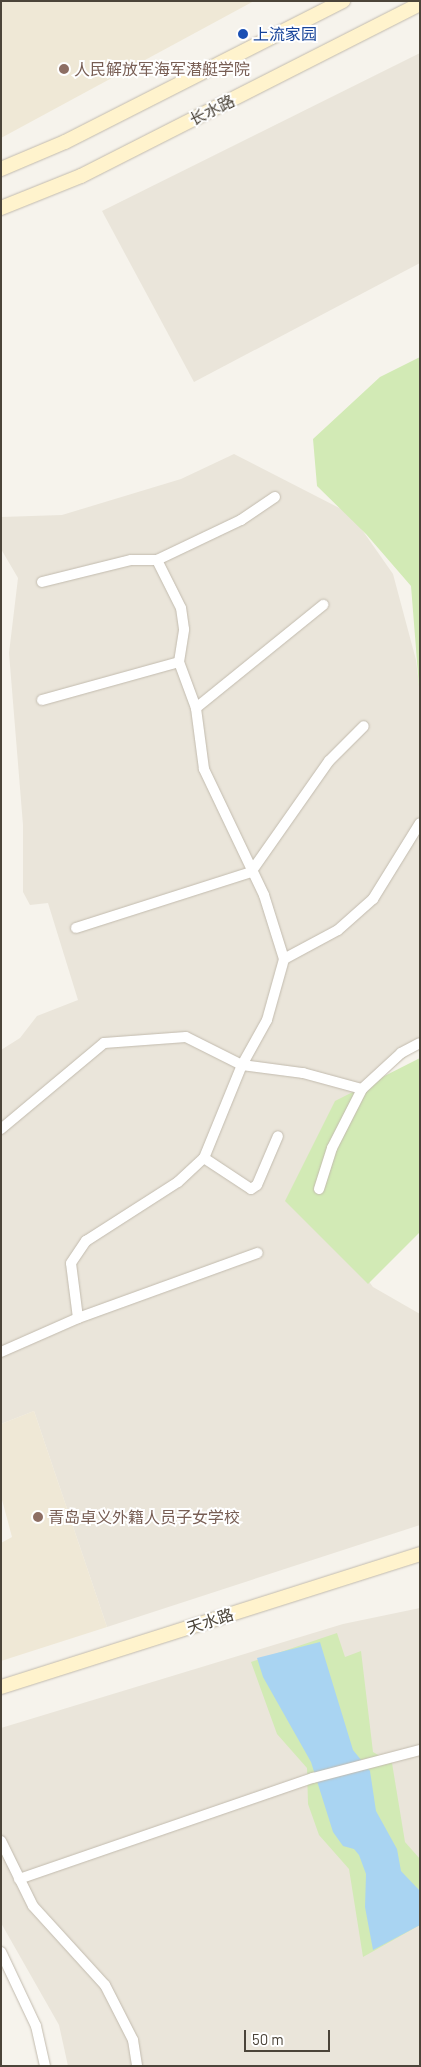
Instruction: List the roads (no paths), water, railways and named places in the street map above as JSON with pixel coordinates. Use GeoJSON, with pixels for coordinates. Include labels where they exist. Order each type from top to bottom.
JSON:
{"type":"FeatureCollection","features":[{"type":"Feature","properties":{"kind":"main road"},"geometry":{"type":"LineString","coordinates":[[1,169],[65,142],[343,1]]}},
{"type":"Feature","properties":{"kind":"main road","name":"长水路"},"geometry":{"type":"LineString","coordinates":[[1,208],[81,176],[420,4]]}},
{"type":"Feature","properties":{"kind":"main road","name":"天水路"},"geometry":{"type":"LineString","coordinates":[[1,1688],[420,1554]]}},
{"type":"Feature","properties":{"kind":"street"},"geometry":{"type":"LineString","coordinates":[[42,582],[122,562],[157,560],[241,520],[274,497]]}},
{"type":"Feature","properties":{"kind":"street"},"geometry":{"type":"LineString","coordinates":[[78,1318],[71,1264],[86,1241],[178,1182],[204,1158],[242,1065],[267,1020],[284,959],[264,895],[251,872],[204,769],[196,708],[179,662],[184,629],[181,608],[157,560]]}},
{"type":"Feature","properties":{"kind":"street"},"geometry":{"type":"LineString","coordinates":[[196,708],[323,604]]}},
{"type":"Feature","properties":{"kind":"street"},"geometry":{"type":"LineString","coordinates":[[42,700],[179,662]]}},
{"type":"Feature","properties":{"kind":"street"},"geometry":{"type":"LineString","coordinates":[[76,928],[251,872],[329,760],[364,726]]}},
{"type":"Feature","properties":{"kind":"street"},"geometry":{"type":"LineString","coordinates":[[284,959],[338,930],[373,899],[420,823]]}},
{"type":"Feature","properties":{"kind":"street"},"geometry":{"type":"LineString","coordinates":[[1,1128],[104,1043],[186,1038],[242,1065],[303,1073],[362,1090]]}},
{"type":"Feature","properties":{"kind":"street"},"geometry":{"type":"LineString","coordinates":[[318,1188],[332,1148],[362,1090],[401,1053],[420,1043]]}},
{"type":"Feature","properties":{"kind":"street"},"geometry":{"type":"LineString","coordinates":[[204,1158],[251,1189],[257,1185],[278,1136]]}},
{"type":"Feature","properties":{"kind":"street"},"geometry":{"type":"LineString","coordinates":[[1,1352],[78,1318],[258,1252]]}},
{"type":"Feature","properties":{"kind":"street"},"geometry":{"type":"LineString","coordinates":[[19,1879],[314,1778],[389,1756],[420,1750]]}},
{"type":"Feature","properties":{"kind":"street"},"geometry":{"type":"LineString","coordinates":[[1,1841],[33,1906],[105,1985],[134,2040],[137,2066]]}},
{"type":"Feature","properties":{"kind":"street"},"geometry":{"type":"LineString","coordinates":[[1,1952],[36,2026],[45,2066]]}},
{"type":"Feature","properties":{"kind":"water"},"geometry":{"type":"Polygon","coordinates":[[[320,1642],[353,1750],[370,1771],[376,1811],[397,1849],[401,1871],[420,1891],[420,1925],[373,1950],[365,1907],[366,1874],[359,1855],[354,1849],[343,1846],[333,1832],[311,1762],[263,1677],[257,1658],[320,1642]]]}},
{"type":"Feature","properties":{"kind":"place","name":"上流家园"},"geometry":{"type":"Point","coordinates":[243,34]}},
{"type":"Feature","properties":{"kind":"place","name":"人民解放军海军潜艇学院"},"geometry":{"type":"Point","coordinates":[64,69]}},
{"type":"Feature","properties":{"kind":"place","name":"青岛卓义外籍人员子女学校"},"geometry":{"type":"Point","coordinates":[38,1517]}}]}
